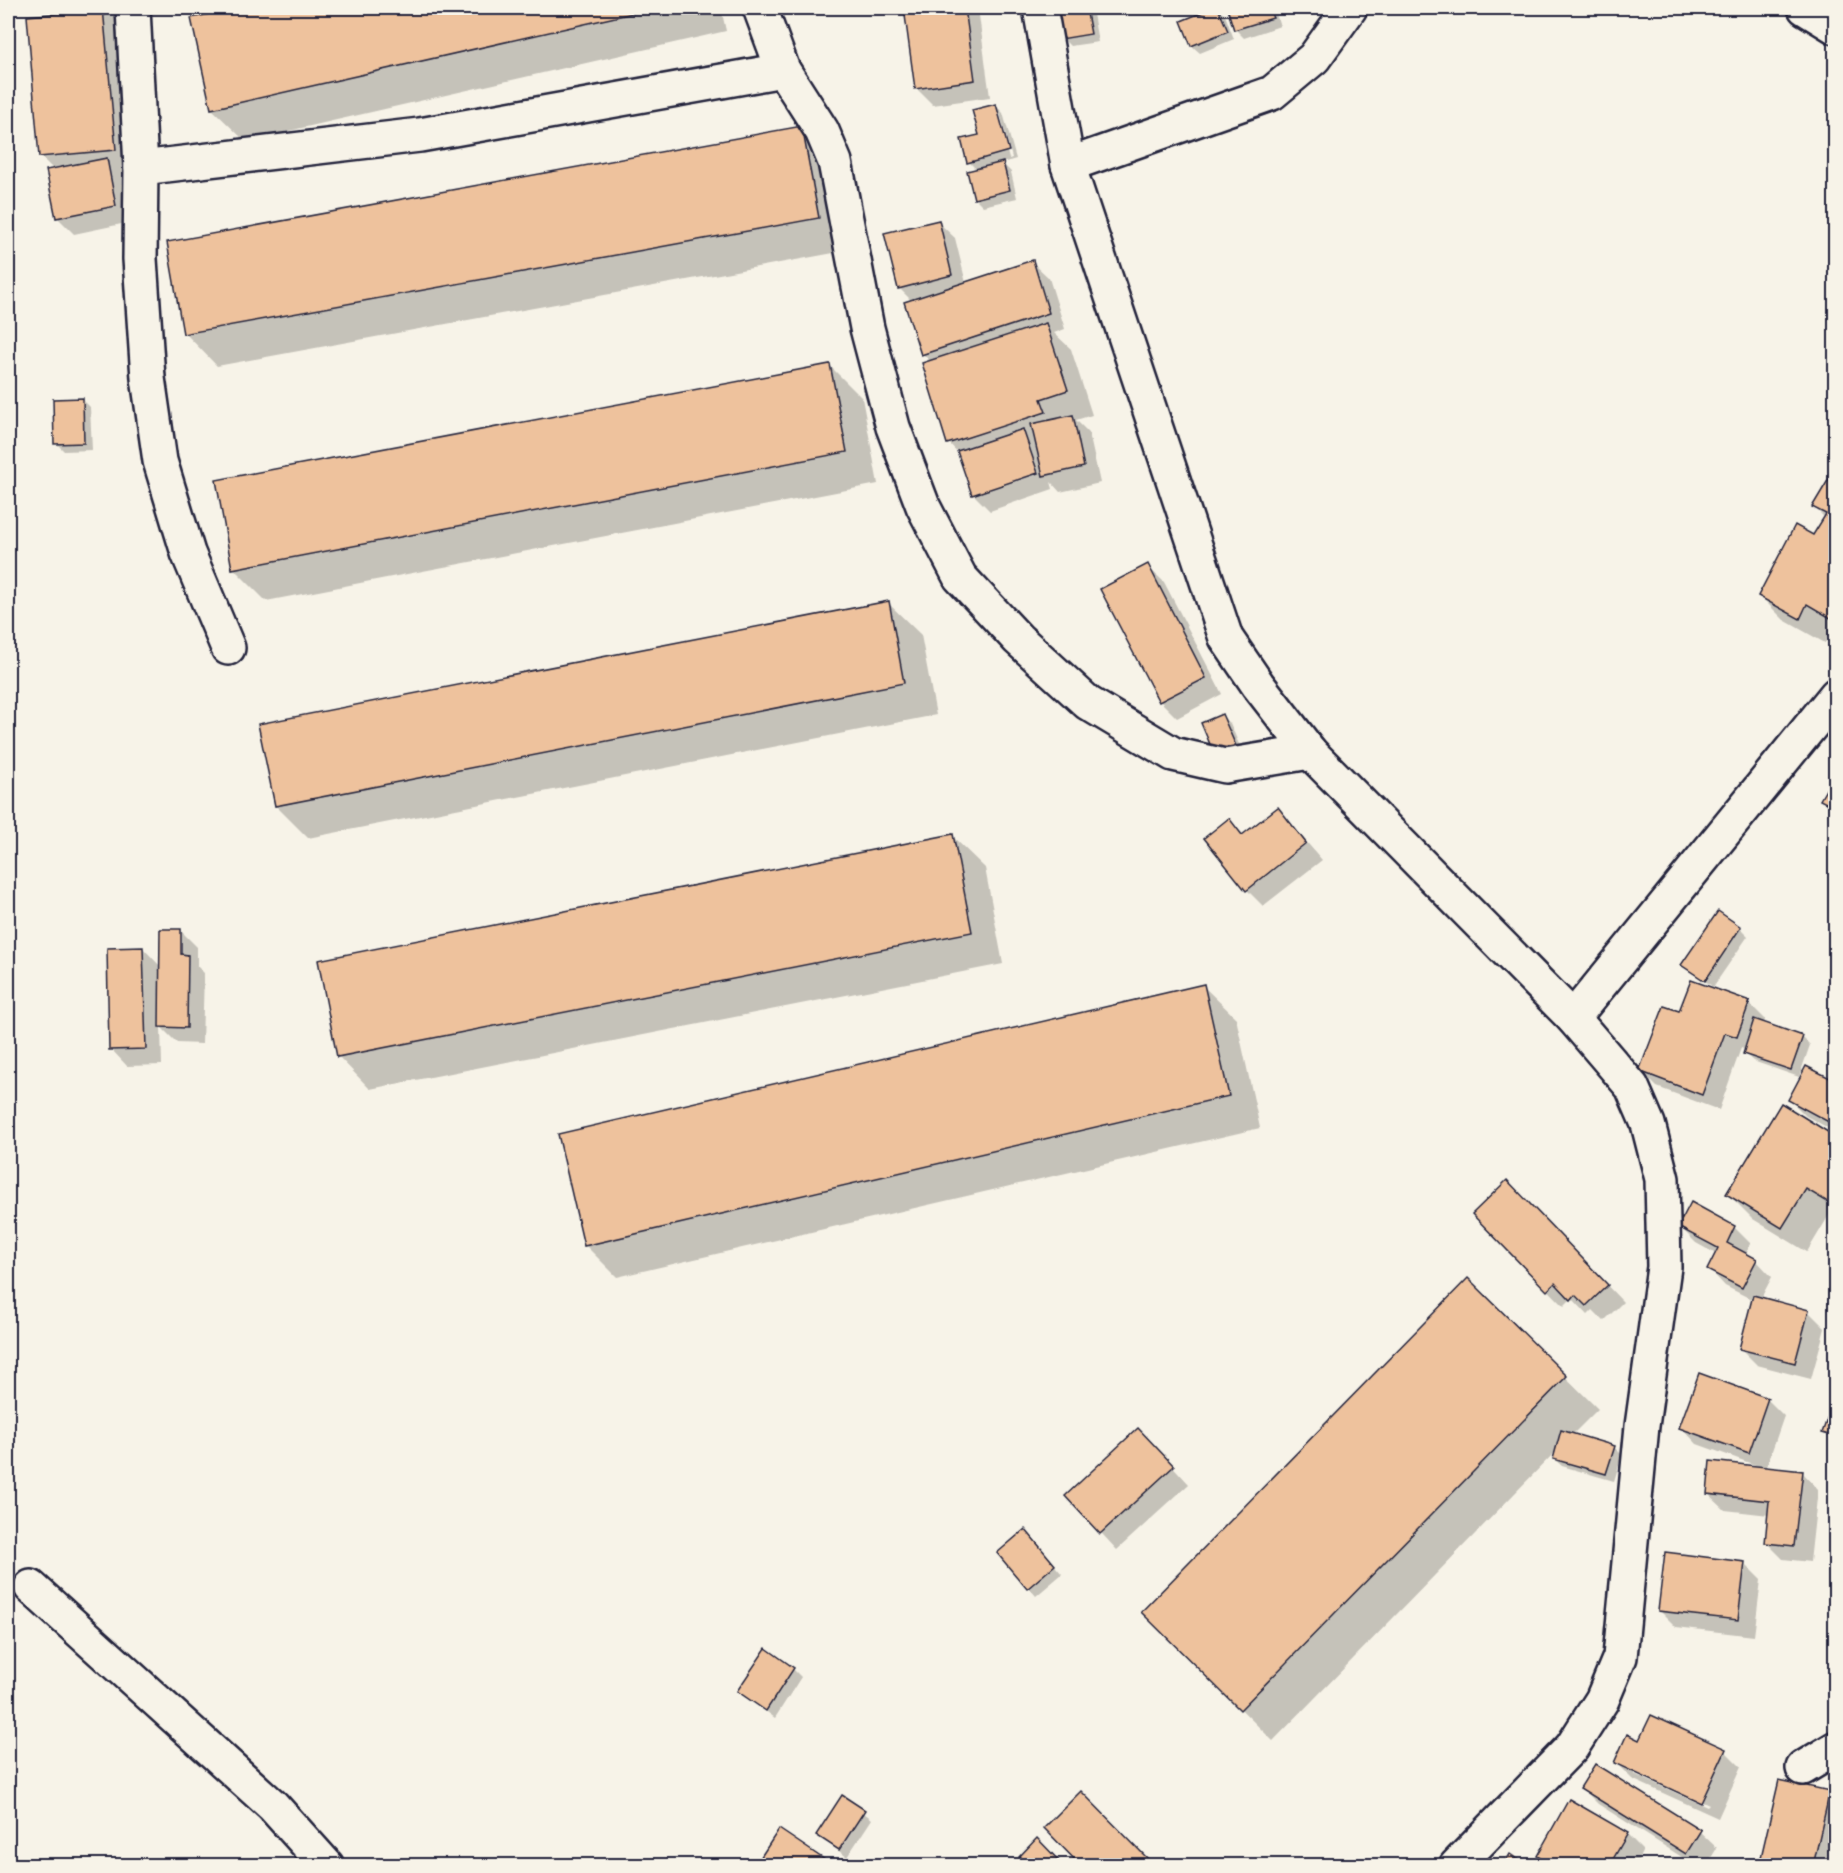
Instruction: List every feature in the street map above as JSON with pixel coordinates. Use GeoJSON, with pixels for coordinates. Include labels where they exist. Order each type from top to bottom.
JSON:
{"type":"FeatureCollection","features":[{"type":"Feature","properties":{"kind":"street"},"geometry":{"type":"LineString","coordinates":[[133,8],[141,168],[140,259],[148,378],[160,461],[188,553],[228,648]]}},
{"type":"Feature","properties":{"kind":"street"},"geometry":{"type":"LineString","coordinates":[[760,8],[783,70],[822,131],[835,162],[867,328],[893,427],[924,506],[960,577],[1018,639],[1088,703],[1173,754],[1225,766],[1310,752]]}},
{"type":"Feature","properties":{"kind":"street"},"geometry":{"type":"LineString","coordinates":[[1040,8],[1068,165],[1226,638],[1258,685],[1310,752],[1573,1018],[1632,1088],[1648,1124],[1662,1179],[1664,1267],[1642,1426],[1620,1657],[1602,1700],[1572,1747],[1456,1866]]}},
{"type":"Feature","properties":{"kind":"street"},"geometry":{"type":"LineString","coordinates":[[1068,165],[1272,93],[1314,58],[1350,8]]}},
{"type":"Feature","properties":{"kind":"street"},"geometry":{"type":"LineString","coordinates":[[1805,8],[1836,27]]}},
{"type":"Feature","properties":{"kind":"street"},"geometry":{"type":"LineString","coordinates":[[141,168],[420,135],[783,70]]}},
{"type":"Feature","properties":{"kind":"street"},"geometry":{"type":"LineString","coordinates":[[1573,1018],[1836,694]]}},
{"type":"Feature","properties":{"kind":"street"},"geometry":{"type":"LineString","coordinates":[[31,1587],[273,1806],[327,1866]]}},
{"type":"Feature","properties":{"kind":"street"},"geometry":{"type":"LineString","coordinates":[[1803,1768],[1836,1748]]}},
{"type":"Feature","properties":{"kind":"building"},"geometry":{"type":"Polygon","coordinates":[[[73,8],[103,8],[116,150],[39,157],[27,16],[74,12],[73,8]]]}},
{"type":"Feature","properties":{"kind":"building"},"geometry":{"type":"Polygon","coordinates":[[[238,8],[655,8],[211,109],[191,18],[238,8]]]}},
{"type":"Feature","properties":{"kind":"building"},"geometry":{"type":"Polygon","coordinates":[[[904,8],[965,8],[975,80],[915,89],[904,8]]]}},
{"type":"Feature","properties":{"kind":"building"},"geometry":{"type":"Polygon","coordinates":[[[1055,8],[1086,8],[1091,34],[1061,39],[1055,8]]]}},
{"type":"Feature","properties":{"kind":"building"},"geometry":{"type":"Polygon","coordinates":[[[1218,8],[1228,31],[1191,46],[1181,21],[1218,8]]]}},
{"type":"Feature","properties":{"kind":"building"},"geometry":{"type":"Polygon","coordinates":[[[1227,8],[1269,8],[1273,18],[1234,30],[1227,8]]]}},
{"type":"Feature","properties":{"kind":"building"},"geometry":{"type":"Polygon","coordinates":[[[996,104],[1009,151],[967,163],[961,139],[979,135],[972,110],[996,104]]]}},
{"type":"Feature","properties":{"kind":"building"},"geometry":{"type":"Polygon","coordinates":[[[802,126],[819,218],[183,334],[167,242],[802,126]]]}},
{"type":"Feature","properties":{"kind":"building"},"geometry":{"type":"Polygon","coordinates":[[[107,158],[116,206],[56,218],[46,170],[107,158]]]}},
{"type":"Feature","properties":{"kind":"building"},"geometry":{"type":"Polygon","coordinates":[[[1003,162],[1010,190],[974,199],[967,171],[1003,162]]]}},
{"type":"Feature","properties":{"kind":"building"},"geometry":{"type":"Polygon","coordinates":[[[939,220],[952,275],[898,289],[884,233],[939,220]]]}},
{"type":"Feature","properties":{"kind":"building"},"geometry":{"type":"Polygon","coordinates":[[[1033,260],[1049,313],[921,355],[904,302],[1033,260]]]}},
{"type":"Feature","properties":{"kind":"building"},"geometry":{"type":"Polygon","coordinates":[[[1046,323],[1068,390],[1041,399],[1046,412],[947,444],[922,363],[1046,323]]]}},
{"type":"Feature","properties":{"kind":"building"},"geometry":{"type":"Polygon","coordinates":[[[830,364],[847,452],[232,569],[216,480],[830,364]]]}},
{"type":"Feature","properties":{"kind":"building"},"geometry":{"type":"Polygon","coordinates":[[[83,398],[84,443],[54,444],[53,399],[83,398]]]}},
{"type":"Feature","properties":{"kind":"building"},"geometry":{"type":"Polygon","coordinates":[[[1073,415],[1084,467],[1043,476],[1031,424],[1073,415]]]}},
{"type":"Feature","properties":{"kind":"building"},"geometry":{"type":"Polygon","coordinates":[[[1023,429],[1038,473],[972,495],[957,451],[1023,429]]]}},
{"type":"Feature","properties":{"kind":"building"},"geometry":{"type":"Polygon","coordinates":[[[1836,467],[1836,618],[1834,620],[1807,604],[1800,619],[1758,596],[1795,525],[1813,535],[1826,514],[1812,507],[1836,467]]]}},
{"type":"Feature","properties":{"kind":"building"},"geometry":{"type":"Polygon","coordinates":[[[1148,564],[1206,678],[1159,702],[1100,589],[1148,564]]]}},
{"type":"Feature","properties":{"kind":"building"},"geometry":{"type":"Polygon","coordinates":[[[889,601],[904,683],[275,806],[258,724],[889,601]]]}},
{"type":"Feature","properties":{"kind":"building"},"geometry":{"type":"Polygon","coordinates":[[[1222,714],[1236,746],[1215,756],[1201,723],[1222,714]]]}},
{"type":"Feature","properties":{"kind":"building"},"geometry":{"type":"Polygon","coordinates":[[[1836,772],[1836,808],[1820,800],[1836,772]]]}},
{"type":"Feature","properties":{"kind":"building"},"geometry":{"type":"Polygon","coordinates":[[[1278,807],[1306,843],[1246,891],[1204,838],[1229,818],[1242,835],[1278,807]]]}},
{"type":"Feature","properties":{"kind":"building"},"geometry":{"type":"Polygon","coordinates":[[[953,834],[972,932],[337,1057],[318,960],[953,834]]]}},
{"type":"Feature","properties":{"kind":"building"},"geometry":{"type":"Polygon","coordinates":[[[1718,911],[1741,927],[1705,981],[1681,965],[1718,911]]]}},
{"type":"Feature","properties":{"kind":"building"},"geometry":{"type":"Polygon","coordinates":[[[160,929],[181,929],[181,954],[188,955],[187,1028],[159,1027],[160,929]]]}},
{"type":"Feature","properties":{"kind":"building"},"geometry":{"type":"Polygon","coordinates":[[[143,947],[146,1049],[109,1050],[107,948],[143,947]]]}},
{"type":"Feature","properties":{"kind":"building"},"geometry":{"type":"Polygon","coordinates":[[[1691,980],[1750,1001],[1737,1037],[1725,1033],[1702,1095],[1639,1071],[1664,1006],[1679,1011],[1691,980]]]}},
{"type":"Feature","properties":{"kind":"building"},"geometry":{"type":"Polygon","coordinates":[[[1204,984],[1229,1096],[584,1246],[558,1134],[1204,984]]]}},
{"type":"Feature","properties":{"kind":"building"},"geometry":{"type":"Polygon","coordinates":[[[1754,1019],[1803,1036],[1791,1070],[1743,1054],[1754,1019]]]}},
{"type":"Feature","properties":{"kind":"building"},"geometry":{"type":"Polygon","coordinates":[[[1806,1066],[1836,1081],[1836,1126],[1788,1100],[1806,1066]]]}},
{"type":"Feature","properties":{"kind":"building"},"geometry":{"type":"Polygon","coordinates":[[[1781,1103],[1836,1137],[1836,1207],[1806,1189],[1782,1228],[1726,1194],[1781,1103]]]}},
{"type":"Feature","properties":{"kind":"building"},"geometry":{"type":"Polygon","coordinates":[[[1507,1180],[1608,1285],[1586,1306],[1575,1295],[1571,1300],[1555,1283],[1547,1291],[1472,1214],[1507,1180]]]}},
{"type":"Feature","properties":{"kind":"building"},"geometry":{"type":"Polygon","coordinates":[[[1691,1202],[1735,1226],[1727,1243],[1757,1259],[1742,1288],[1707,1270],[1718,1248],[1678,1227],[1691,1202]]]}},
{"type":"Feature","properties":{"kind":"building"},"geometry":{"type":"Polygon","coordinates":[[[1468,1278],[1567,1376],[1240,1710],[1141,1612],[1468,1278]]]}},
{"type":"Feature","properties":{"kind":"building"},"geometry":{"type":"Polygon","coordinates":[[[1753,1295],[1809,1310],[1795,1363],[1739,1349],[1753,1295]]]}},
{"type":"Feature","properties":{"kind":"building"},"geometry":{"type":"Polygon","coordinates":[[[1699,1373],[1768,1398],[1749,1453],[1679,1428],[1699,1373]]]}},
{"type":"Feature","properties":{"kind":"building"},"geometry":{"type":"Polygon","coordinates":[[[1836,1394],[1836,1437],[1822,1433],[1836,1394]]]}},
{"type":"Feature","properties":{"kind":"building"},"geometry":{"type":"Polygon","coordinates":[[[1138,1428],[1174,1466],[1100,1534],[1065,1496],[1138,1428]]]}},
{"type":"Feature","properties":{"kind":"building"},"geometry":{"type":"Polygon","coordinates":[[[1561,1430],[1615,1446],[1606,1474],[1553,1459],[1561,1430]]]}},
{"type":"Feature","properties":{"kind":"building"},"geometry":{"type":"Polygon","coordinates":[[[1710,1461],[1803,1471],[1794,1546],[1765,1543],[1769,1501],[1707,1494],[1710,1461]]]}},
{"type":"Feature","properties":{"kind":"building"},"geometry":{"type":"Polygon","coordinates":[[[1025,1529],[1055,1565],[1027,1589],[997,1553],[1025,1529]]]}},
{"type":"Feature","properties":{"kind":"building"},"geometry":{"type":"Polygon","coordinates":[[[1665,1552],[1745,1562],[1738,1620],[1658,1611],[1665,1552]]]}},
{"type":"Feature","properties":{"kind":"building"},"geometry":{"type":"Polygon","coordinates":[[[766,1648],[794,1668],[766,1711],[737,1691],[766,1648]]]}},
{"type":"Feature","properties":{"kind":"building"},"geometry":{"type":"Polygon","coordinates":[[[1651,1715],[1726,1749],[1701,1803],[1614,1763],[1627,1734],[1639,1740],[1651,1715]]]}},
{"type":"Feature","properties":{"kind":"building"},"geometry":{"type":"Polygon","coordinates":[[[1595,1764],[1701,1830],[1686,1854],[1580,1788],[1595,1764]]]}},
{"type":"Feature","properties":{"kind":"building"},"geometry":{"type":"Polygon","coordinates":[[[1779,1780],[1830,1791],[1813,1866],[1759,1866],[1779,1780]]]}},
{"type":"Feature","properties":{"kind":"building"},"geometry":{"type":"Polygon","coordinates":[[[1081,1791],[1153,1864],[1151,1866],[1081,1866],[1044,1828],[1081,1791]]]}},
{"type":"Feature","properties":{"kind":"building"},"geometry":{"type":"Polygon","coordinates":[[[842,1795],[865,1810],[839,1850],[816,1835],[842,1795]]]}},
{"type":"Feature","properties":{"kind":"building"},"geometry":{"type":"Polygon","coordinates":[[[1569,1799],[1628,1833],[1609,1866],[1553,1866],[1537,1856],[1569,1799]]]}},
{"type":"Feature","properties":{"kind":"building"},"geometry":{"type":"Polygon","coordinates":[[[779,1829],[834,1866],[755,1866],[779,1829]]]}},
{"type":"Feature","properties":{"kind":"building"},"geometry":{"type":"Polygon","coordinates":[[[1037,1838],[1064,1866],[1028,1866],[1019,1857],[1037,1838]]]}},
{"type":"Feature","properties":{"kind":"building"},"geometry":{"type":"Polygon","coordinates":[[[1510,1854],[1527,1866],[1503,1866],[1510,1854]]]}}]}
